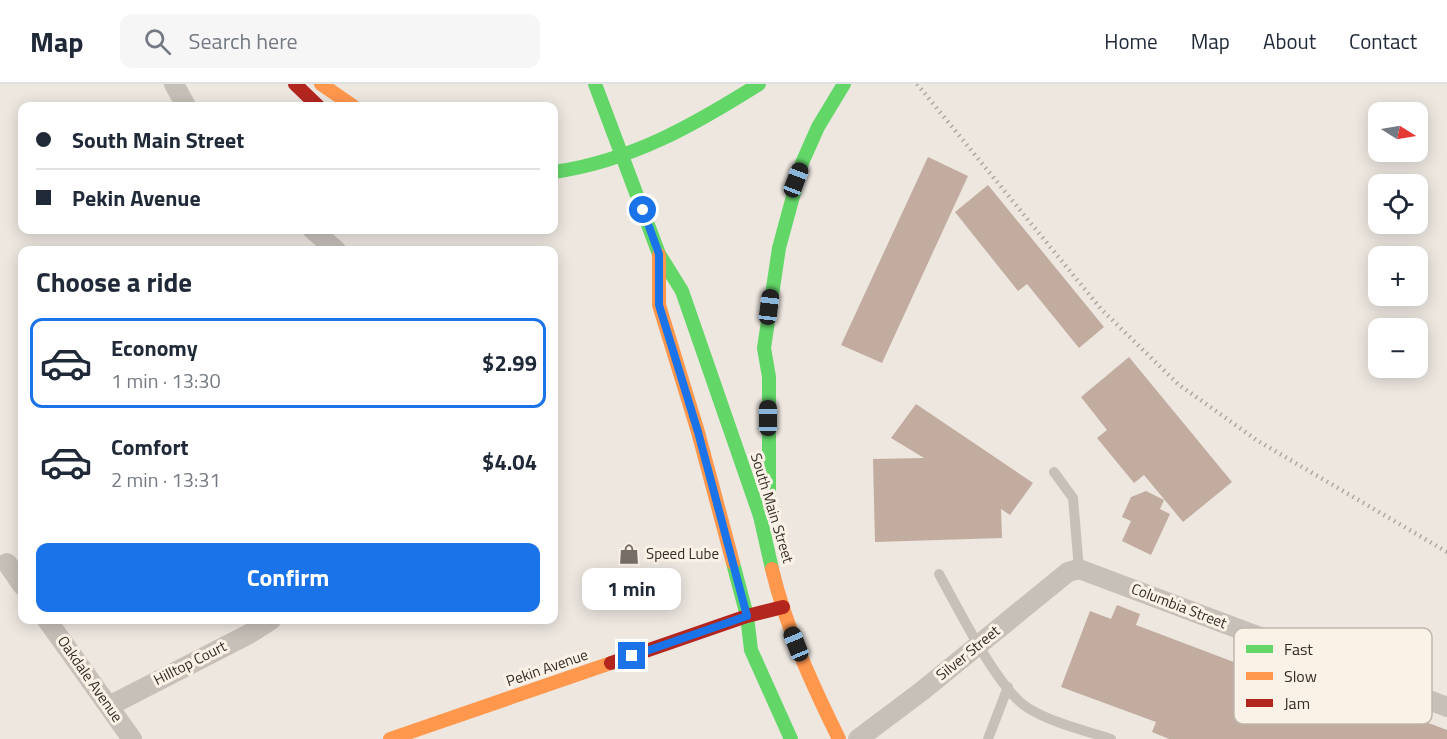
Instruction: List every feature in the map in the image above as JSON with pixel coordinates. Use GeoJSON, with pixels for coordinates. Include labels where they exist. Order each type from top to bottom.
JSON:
{"type":"FeatureCollection","features":[{"type":"Feature","properties":{"kind":"main road"},"geometry":{"type":"LineString","coordinates":[[295,84],[314,102]]}},
{"type":"Feature","properties":{"kind":"main road"},"geometry":{"type":"LineString","coordinates":[[321,84],[347,102]]}},
{"type":"Feature","properties":{"kind":"main road","name":"South Main Street"},"geometry":{"type":"LineString","coordinates":[[595,84],[659,254],[682,291],[760,516],[783,607],[813,687],[839,739]]}},
{"type":"Feature","properties":{"kind":"main road"},"geometry":{"type":"LineString","coordinates":[[558,171],[622,158],[688,128],[759,84]]}},
{"type":"Feature","properties":{"kind":"main road"},"geometry":{"type":"LineString","coordinates":[[771,556],[768,480],[769,377],[764,348],[778,248],[796,180],[831,104],[844,84]]}},
{"type":"Feature","properties":{"kind":"main road"},"geometry":{"type":"LineString","coordinates":[[599,145],[630,135]]}},
{"type":"Feature","properties":{"kind":"main road","name":"South Main Street"},"geometry":{"type":"LineString","coordinates":[[659,254],[659,305],[698,432],[747,616],[751,650],[787,734]]}},
{"type":"Feature","properties":{"kind":"main road","name":"Pekin Avenue"},"geometry":{"type":"LineString","coordinates":[[390,739],[747,616],[783,607]]}},
{"type":"Feature","properties":{"kind":"street"},"geometry":{"type":"LineString","coordinates":[[174,84],[183,102]]}},
{"type":"Feature","properties":{"kind":"street"},"geometry":{"type":"LineString","coordinates":[[318,234],[331,246]]}},
{"type":"Feature","properties":{"kind":"street"},"geometry":{"type":"LineString","coordinates":[[7,563],[18,579]]}},
{"type":"Feature","properties":{"kind":"street","name":"Silver Street"},"geometry":{"type":"LineString","coordinates":[[858,739],[922,692],[1068,572],[1079,569]]}},
{"type":"Feature","properties":{"kind":"street","name":"Columbia Street"},"geometry":{"type":"LineString","coordinates":[[1079,569],[1236,628]]}},
{"type":"Feature","properties":{"kind":"street","name":"Oakdale Avenue"},"geometry":{"type":"LineString","coordinates":[[50,624],[132,739]]}},
{"type":"Feature","properties":{"kind":"street","name":"Hilltop Court"},"geometry":{"type":"LineString","coordinates":[[109,706],[265,624]]}},
{"type":"Feature","properties":{"kind":"street","name":"Columbia Street"},"geometry":{"type":"LineString","coordinates":[[1432,701],[1447,707]]}},
{"type":"Feature","properties":{"kind":"lane"},"geometry":{"type":"LineString","coordinates":[[1054,472],[1073,498],[1079,569]]}},
{"type":"Feature","properties":{"kind":"lane"},"geometry":{"type":"LineString","coordinates":[[939,573],[978,644],[1008,687],[1027,708],[1111,739]]}},
{"type":"Feature","properties":{"kind":"lane"},"geometry":{"type":"LineString","coordinates":[[988,739],[1008,687]]}},
{"type":"Feature","properties":{"kind":"building"},"geometry":{"type":"Polygon","coordinates":[[[928,157],[968,176],[882,363],[841,345],[928,157]]]}},
{"type":"Feature","properties":{"kind":"building"},"geometry":{"type":"Polygon","coordinates":[[[988,185],[1104,327],[1079,348],[1027,284],[1018,291],[955,212],[988,185]]]}},
{"type":"Feature","properties":{"kind":"building"},"geometry":{"type":"Polygon","coordinates":[[[1129,357],[1232,482],[1183,522],[1144,475],[1134,483],[1097,438],[1107,430],[1081,397],[1129,357]]]}},
{"type":"Feature","properties":{"kind":"building"},"geometry":{"type":"Polygon","coordinates":[[[916,404],[1033,483],[1010,515],[1001,509],[1002,538],[875,542],[873,459],[924,458],[891,438],[916,404]]]}},
{"type":"Feature","properties":{"kind":"building"},"geometry":{"type":"Polygon","coordinates":[[[1146,491],[1164,500],[1160,509],[1170,514],[1151,555],[1122,541],[1131,521],[1122,517],[1131,497],[1146,491]]]}},
{"type":"Feature","properties":{"kind":"building"},"geometry":{"type":"Polygon","coordinates":[[[1117,605],[1140,614],[1136,625],[1234,662],[1234,724],[1431,724],[1447,730],[1447,739],[1169,739],[1152,732],[1156,722],[1061,687],[1090,611],[1111,619],[1117,605]]]}},
{"type":"Feature","properties":{"kind":"railway"},"geometry":{"type":"LineString","coordinates":[[917,84],[1101,309],[1178,384],[1258,441],[1447,552]]}},
{"type":"Feature","properties":{"kind":"traffic: fast"},"geometry":{"type":"LineString","coordinates":[[595,84],[659,254],[682,291],[760,516],[772,569]]}},
{"type":"Feature","properties":{"kind":"traffic: fast"},"geometry":{"type":"LineString","coordinates":[[558,171],[582,167],[636,150],[686,127],[759,84]]}},
{"type":"Feature","properties":{"kind":"traffic: fast"},"geometry":{"type":"LineString","coordinates":[[769,514],[769,377],[764,348],[779,248],[802,163],[818,127],[844,84]]}},
{"type":"Feature","properties":{"kind":"traffic: fast"},"geometry":{"type":"LineString","coordinates":[[733,563],[747,616],[751,650],[791,739]]}},
{"type":"Feature","properties":{"kind":"traffic: slow"},"geometry":{"type":"LineString","coordinates":[[321,84],[347,102]]}},
{"type":"Feature","properties":{"kind":"traffic: slow"},"geometry":{"type":"LineString","coordinates":[[659,255],[659,305],[698,432],[733,563]]}},
{"type":"Feature","properties":{"kind":"traffic: slow"},"geometry":{"type":"LineString","coordinates":[[772,569],[792,634],[839,739]]}},
{"type":"Feature","properties":{"kind":"traffic: slow"},"geometry":{"type":"LineString","coordinates":[[390,739],[611,663]]}},
{"type":"Feature","properties":{"kind":"traffic: jam"},"geometry":{"type":"LineString","coordinates":[[295,84],[314,102]]}},
{"type":"Feature","properties":{"kind":"traffic: jam"},"geometry":{"type":"LineString","coordinates":[[611,663],[747,616],[783,607]]}},
{"type":"Feature","properties":{"kind":"place","name":"Speed Lube"},"geometry":{"type":"Point","coordinates":[629,554]}},
{"type":"Feature","properties":{"kind":"route"},"geometry":{"type":"LineString","coordinates":[[632,656],[747,616],[698,432],[659,305],[659,254],[643,210]]}}]}
